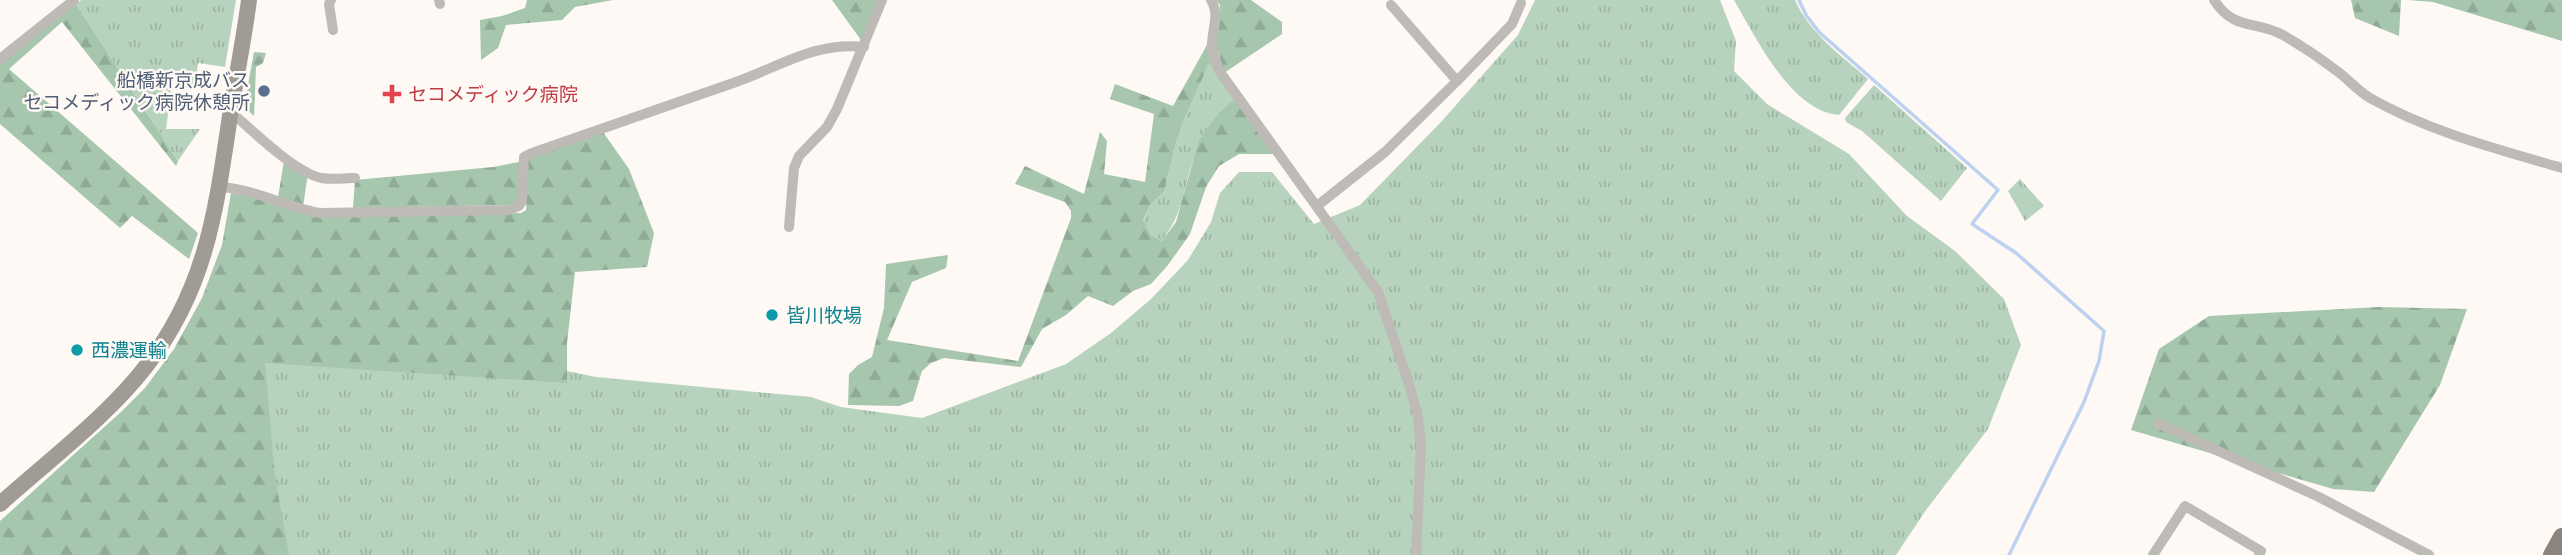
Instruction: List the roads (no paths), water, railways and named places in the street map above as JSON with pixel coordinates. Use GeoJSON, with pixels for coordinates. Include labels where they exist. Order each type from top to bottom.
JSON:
{"type":"FeatureCollection","features":[{"type":"Feature","properties":{"kind":"main road"},"geometry":{"type":"LineString","coordinates":[[2552,555],[2562,537]]}},
{"type":"Feature","properties":{"kind":"street"},"geometry":{"type":"LineString","coordinates":[[0,58],[74,0]]}},
{"type":"Feature","properties":{"kind":"street"},"geometry":{"type":"LineString","coordinates":[[0,504],[95,418],[147,365],[179,315],[197,278],[220,187],[249,0]]}},
{"type":"Feature","properties":{"kind":"street"},"geometry":{"type":"LineString","coordinates":[[331,0],[329,4],[333,30]]}},
{"type":"Feature","properties":{"kind":"street"},"geometry":{"type":"LineString","coordinates":[[789,227],[794,167],[799,156],[827,127],[864,47],[882,0]]}},
{"type":"Feature","properties":{"kind":"street"},"geometry":{"type":"LineString","coordinates":[[1211,0],[1216,8],[1213,52],[1220,72],[1378,292],[1418,417],[1421,446],[1416,555]]}},
{"type":"Feature","properties":{"kind":"street"},"geometry":{"type":"LineString","coordinates":[[2214,0],[2221,11],[2235,22],[2273,30],[2305,48],[2367,96],[2402,114],[2459,138],[2562,168]]}},
{"type":"Feature","properties":{"kind":"street"},"geometry":{"type":"LineString","coordinates":[[1317,206],[1385,152],[1457,81],[1512,24],[1521,3]]}},
{"type":"Feature","properties":{"kind":"street"},"geometry":{"type":"LineString","coordinates":[[1391,5],[1457,81]]}},
{"type":"Feature","properties":{"kind":"street"},"geometry":{"type":"LineString","coordinates":[[220,187],[255,193],[303,211],[320,214],[508,211],[519,206],[522,201],[524,157],[531,153],[749,77],[806,52],[845,45],[864,47]]}},
{"type":"Feature","properties":{"kind":"street"},"geometry":{"type":"LineString","coordinates":[[231,112],[263,141],[313,175],[329,179],[355,178]]}},
{"type":"Feature","properties":{"kind":"street"},"geometry":{"type":"LineString","coordinates":[[2160,424],[2319,497],[2429,555]]}},
{"type":"Feature","properties":{"kind":"street"},"geometry":{"type":"LineString","coordinates":[[2153,555],[2185,506],[2261,551],[2259,555]]}},
{"type":"Feature","properties":{"kind":"waterway"},"geometry":{"type":"LineString","coordinates":[[1799,0],[1819,32],[1998,190],[1972,224],[2016,253],[2104,331],[2099,361],[2084,402],[2009,555]]}},
{"type":"Feature","properties":{"kind":"place","name":"船橋新京成バス セコメディック病院休憩所"},"geometry":{"type":"Point","coordinates":[264,91]}},
{"type":"Feature","properties":{"kind":"place","name":"セコメディック病院"},"geometry":{"type":"Point","coordinates":[392,94]}},
{"type":"Feature","properties":{"kind":"place","name":"皆川牧場"},"geometry":{"type":"Point","coordinates":[772,315]}},
{"type":"Feature","properties":{"kind":"place","name":"西濃運輸"},"geometry":{"type":"Point","coordinates":[77,350]}}]}
